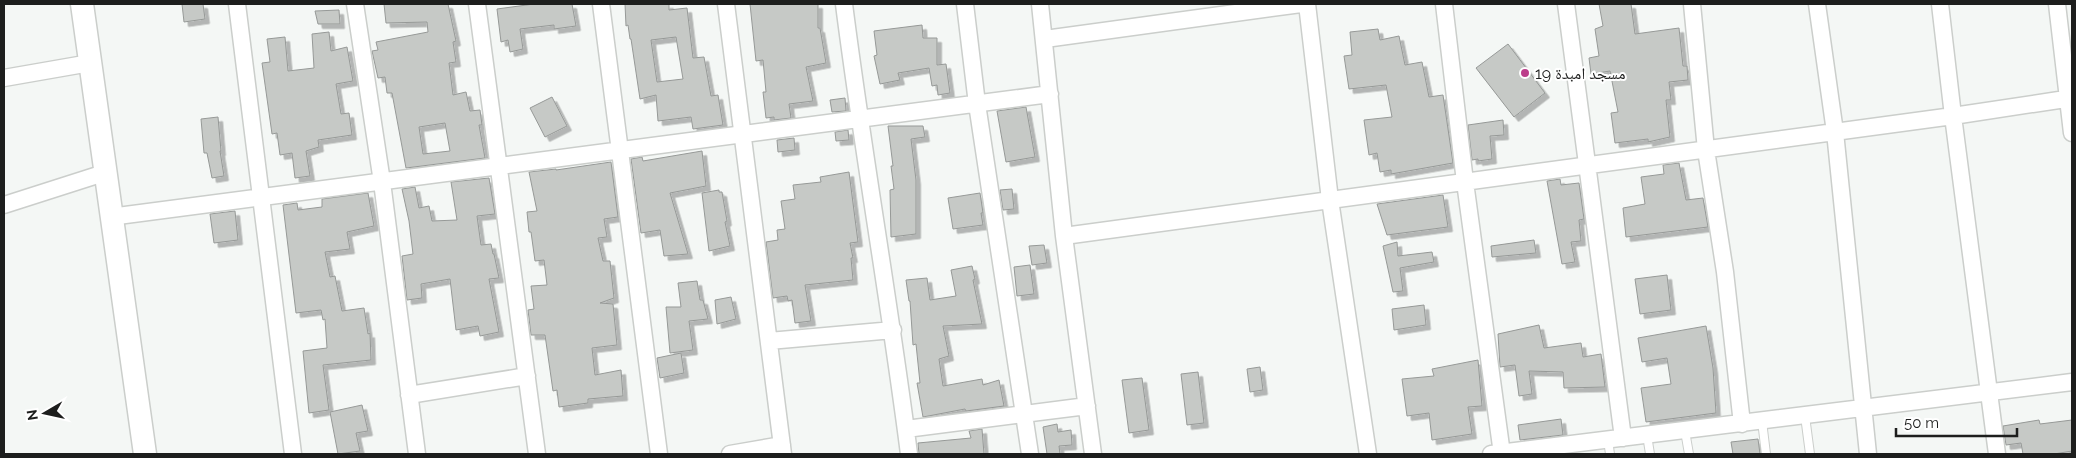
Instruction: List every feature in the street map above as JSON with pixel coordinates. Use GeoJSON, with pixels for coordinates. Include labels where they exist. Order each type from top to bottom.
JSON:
{"type":"FeatureCollection","features":[{"type":"Feature","properties":{"kind":"street"},"geometry":{"type":"LineString","coordinates":[[82,4],[110,217],[145,454]]}},
{"type":"Feature","properties":{"kind":"street"},"geometry":{"type":"LineString","coordinates":[[237,4],[293,454]]}},
{"type":"Feature","properties":{"kind":"street"},"geometry":{"type":"LineString","coordinates":[[355,4],[382,182],[417,454]]}},
{"type":"Feature","properties":{"kind":"street"},"geometry":{"type":"LineString","coordinates":[[477,4],[537,454]]}},
{"type":"Feature","properties":{"kind":"street"},"geometry":{"type":"LineString","coordinates":[[601,4],[659,454]]}},
{"type":"Feature","properties":{"kind":"street"},"geometry":{"type":"LineString","coordinates":[[726,4],[782,449],[730,454]]}},
{"type":"Feature","properties":{"kind":"street"},"geometry":{"type":"LineString","coordinates":[[844,4],[858,118],[893,330],[909,454]]}},
{"type":"Feature","properties":{"kind":"street"},"geometry":{"type":"LineString","coordinates":[[965,4],[977,104],[1030,454]]}},
{"type":"Feature","properties":{"kind":"street"},"geometry":{"type":"LineString","coordinates":[[1040,4],[1064,236],[1093,454]]}},
{"type":"Feature","properties":{"kind":"street"},"geometry":{"type":"LineString","coordinates":[[1045,39],[1301,4]]}},
{"type":"Feature","properties":{"kind":"street"},"geometry":{"type":"LineString","coordinates":[[1307,4],[1330,200],[1368,454]]}},
{"type":"Feature","properties":{"kind":"street"},"geometry":{"type":"LineString","coordinates":[[1444,4],[1498,454],[1614,444],[1647,435],[1990,394],[2072,382]]}},
{"type":"Feature","properties":{"kind":"street"},"geometry":{"type":"LineString","coordinates":[[1566,4],[1586,166],[1614,444]]}},
{"type":"Feature","properties":{"kind":"street"},"geometry":{"type":"LineString","coordinates":[[1692,4],[1706,150],[1725,272],[1742,424]]}},
{"type":"Feature","properties":{"kind":"street"},"geometry":{"type":"LineString","coordinates":[[1817,4],[1835,132],[1868,454]]}},
{"type":"Feature","properties":{"kind":"street"},"geometry":{"type":"LineString","coordinates":[[1940,4],[1997,454]]}},
{"type":"Feature","properties":{"kind":"street"},"geometry":{"type":"LineString","coordinates":[[2057,4],[2070,98],[2072,133]]}},
{"type":"Feature","properties":{"kind":"street"},"geometry":{"type":"LineString","coordinates":[[4,78],[90,63]]}},
{"type":"Feature","properties":{"kind":"street"},"geometry":{"type":"LineString","coordinates":[[110,217],[1050,94]]}},
{"type":"Feature","properties":{"kind":"street"},"geometry":{"type":"LineString","coordinates":[[1064,236],[1706,150],[2070,98]]}},
{"type":"Feature","properties":{"kind":"street"},"geometry":{"type":"LineString","coordinates":[[4,205],[104,173]]}},
{"type":"Feature","properties":{"kind":"street"},"geometry":{"type":"LineString","coordinates":[[769,341],[893,330]]}},
{"type":"Feature","properties":{"kind":"street"},"geometry":{"type":"LineString","coordinates":[[409,396],[527,376]]}},
{"type":"Feature","properties":{"kind":"street"},"geometry":{"type":"LineString","coordinates":[[906,429],[1087,406]]}},
{"type":"Feature","properties":{"kind":"lane"},"geometry":{"type":"LineString","coordinates":[[1805,416],[1810,454]]}},
{"type":"Feature","properties":{"kind":"lane"},"geometry":{"type":"LineString","coordinates":[[1762,421],[1766,454]]}},
{"type":"Feature","properties":{"kind":"lane"},"geometry":{"type":"LineString","coordinates":[[1685,431],[1689,454]]}},
{"type":"Feature","properties":{"kind":"lane"},"geometry":{"type":"LineString","coordinates":[[1647,435],[1650,454]]}},
{"type":"Feature","properties":{"kind":"building"},"geometry":{"type":"Polygon","coordinates":[[[182,4],[203,4],[205,19],[184,22],[182,4]]]}},
{"type":"Feature","properties":{"kind":"building"},"geometry":{"type":"Polygon","coordinates":[[[384,4],[448,4],[456,41],[453,42],[456,62],[449,63],[453,95],[466,92],[470,111],[480,110],[482,125],[479,125],[485,158],[406,168],[392,93],[387,93],[385,77],[378,78],[372,51],[378,50],[376,42],[428,32],[427,22],[386,23],[384,4]],[[445,123],[419,127],[423,154],[450,151],[445,123]]]}},
{"type":"Feature","properties":{"kind":"building"},"geometry":{"type":"Polygon","coordinates":[[[534,4],[572,4],[576,26],[554,29],[554,25],[520,29],[523,49],[510,52],[508,40],[501,42],[497,9],[534,4]]]}},
{"type":"Feature","properties":{"kind":"building"},"geometry":{"type":"Polygon","coordinates":[[[625,4],[669,4],[669,10],[687,8],[693,58],[704,57],[711,96],[718,95],[723,125],[693,129],[691,117],[658,121],[656,95],[640,99],[631,39],[628,25],[626,26],[625,4]],[[676,37],[651,40],[657,82],[683,79],[676,37]]]}},
{"type":"Feature","properties":{"kind":"building"},"geometry":{"type":"Polygon","coordinates":[[[750,4],[818,4],[818,28],[820,28],[826,63],[806,67],[813,101],[789,104],[791,118],[774,120],[774,117],[766,118],[763,92],[766,92],[763,60],[756,61],[750,4]]]}},
{"type":"Feature","properties":{"kind":"building"},"geometry":{"type":"Polygon","coordinates":[[[1599,4],[1631,4],[1635,34],[1679,28],[1683,66],[1687,66],[1688,80],[1669,82],[1671,100],[1666,100],[1670,137],[1648,142],[1648,139],[1615,143],[1611,113],[1618,112],[1610,71],[1591,74],[1589,58],[1599,56],[1595,29],[1603,26],[1599,4]]]}},
{"type":"Feature","properties":{"kind":"building"},"geometry":{"type":"Polygon","coordinates":[[[339,10],[340,24],[318,24],[315,11],[339,10]]]}},
{"type":"Feature","properties":{"kind":"building"},"geometry":{"type":"Polygon","coordinates":[[[922,25],[923,38],[937,38],[937,65],[946,64],[950,93],[938,95],[937,85],[932,86],[929,68],[898,73],[900,80],[880,84],[874,56],[877,55],[874,31],[922,25]]]}},
{"type":"Feature","properties":{"kind":"building"},"geometry":{"type":"Polygon","coordinates":[[[1378,29],[1380,40],[1399,36],[1405,65],[1422,62],[1429,97],[1443,95],[1453,163],[1391,174],[1391,170],[1380,172],[1377,153],[1369,155],[1364,120],[1392,117],[1386,85],[1349,89],[1344,56],[1352,55],[1350,32],[1378,29]]]}},
{"type":"Feature","properties":{"kind":"building"},"geometry":{"type":"Polygon","coordinates":[[[329,32],[331,51],[347,47],[353,81],[336,84],[341,114],[349,113],[352,135],[318,140],[319,147],[306,151],[310,176],[295,178],[292,153],[280,155],[277,133],[272,134],[262,63],[270,62],[267,39],[285,37],[288,71],[314,68],[312,34],[329,32]]]}},
{"type":"Feature","properties":{"kind":"building"},"geometry":{"type":"Polygon","coordinates":[[[1508,44],[1545,93],[1514,117],[1476,68],[1508,44]]]}},
{"type":"Feature","properties":{"kind":"building"},"geometry":{"type":"Polygon","coordinates":[[[552,97],[567,126],[545,137],[530,108],[552,97]]]}},
{"type":"Feature","properties":{"kind":"building"},"geometry":{"type":"Polygon","coordinates":[[[845,98],[846,111],[832,112],[830,100],[845,98]]]}},
{"type":"Feature","properties":{"kind":"building"},"geometry":{"type":"Polygon","coordinates":[[[1026,107],[1035,157],[1006,162],[997,111],[1026,107]]]}},
{"type":"Feature","properties":{"kind":"building"},"geometry":{"type":"Polygon","coordinates":[[[218,117],[224,176],[212,178],[207,153],[204,153],[201,119],[218,117]]]}},
{"type":"Feature","properties":{"kind":"building"},"geometry":{"type":"Polygon","coordinates":[[[1503,120],[1504,135],[1490,136],[1492,159],[1472,160],[1468,125],[1503,120]]]}},
{"type":"Feature","properties":{"kind":"building"},"geometry":{"type":"Polygon","coordinates":[[[888,126],[923,126],[925,137],[911,139],[916,180],[916,234],[891,237],[890,190],[894,189],[888,126]]]}},
{"type":"Feature","properties":{"kind":"building"},"geometry":{"type":"Polygon","coordinates":[[[848,130],[849,140],[836,141],[835,132],[848,130]]]}},
{"type":"Feature","properties":{"kind":"building"},"geometry":{"type":"Polygon","coordinates":[[[794,138],[795,150],[778,152],[777,140],[794,138]]]}},
{"type":"Feature","properties":{"kind":"building"},"geometry":{"type":"Polygon","coordinates":[[[702,151],[706,186],[670,193],[688,254],[664,256],[660,230],[641,233],[631,159],[642,157],[643,161],[702,151]]]}},
{"type":"Feature","properties":{"kind":"building"},"geometry":{"type":"Polygon","coordinates":[[[611,162],[618,217],[604,219],[607,237],[598,238],[603,261],[610,261],[614,298],[600,303],[613,304],[617,345],[592,348],[595,375],[621,370],[623,396],[588,399],[588,403],[559,407],[557,390],[553,391],[545,335],[531,335],[528,310],[534,309],[531,286],[547,285],[544,260],[535,261],[531,232],[529,232],[527,212],[537,211],[529,172],[611,162]]]}},
{"type":"Feature","properties":{"kind":"building"},"geometry":{"type":"Polygon","coordinates":[[[1679,163],[1686,200],[1703,198],[1708,227],[1626,237],[1623,208],[1645,204],[1641,177],[1664,174],[1663,165],[1679,163]]]}},
{"type":"Feature","properties":{"kind":"building"},"geometry":{"type":"Polygon","coordinates":[[[849,172],[858,242],[850,243],[853,258],[851,258],[853,280],[805,285],[811,321],[795,323],[792,300],[788,301],[787,296],[773,298],[766,242],[778,240],[777,230],[785,229],[781,201],[795,199],[793,185],[821,182],[820,177],[849,172]]]}},
{"type":"Feature","properties":{"kind":"building"},"geometry":{"type":"Polygon","coordinates":[[[489,178],[495,214],[477,216],[481,245],[491,244],[499,278],[489,279],[499,332],[480,336],[478,326],[456,330],[450,279],[421,284],[422,298],[407,300],[402,256],[413,254],[409,221],[402,189],[415,187],[419,208],[429,206],[432,221],[457,220],[451,182],[489,178]]]}},
{"type":"Feature","properties":{"kind":"building"},"geometry":{"type":"Polygon","coordinates":[[[1560,179],[1561,185],[1579,183],[1584,219],[1579,220],[1581,241],[1571,242],[1575,262],[1562,264],[1547,181],[1560,179]]]}},
{"type":"Feature","properties":{"kind":"building"},"geometry":{"type":"Polygon","coordinates":[[[1012,189],[1014,209],[1003,210],[1000,190],[1012,189]]]}},
{"type":"Feature","properties":{"kind":"building"},"geometry":{"type":"Polygon","coordinates":[[[719,190],[719,192],[722,192],[730,246],[709,251],[702,193],[719,190]]]}},
{"type":"Feature","properties":{"kind":"building"},"geometry":{"type":"Polygon","coordinates":[[[368,193],[374,226],[347,232],[350,249],[325,252],[330,277],[335,276],[342,311],[364,308],[368,334],[370,333],[371,360],[323,365],[329,410],[309,413],[303,351],[327,348],[325,319],[323,320],[321,310],[296,313],[283,205],[297,203],[298,210],[322,207],[322,199],[368,193]]]}},
{"type":"Feature","properties":{"kind":"building"},"geometry":{"type":"Polygon","coordinates":[[[980,193],[983,225],[953,229],[948,198],[980,193]]]}},
{"type":"Feature","properties":{"kind":"building"},"geometry":{"type":"Polygon","coordinates":[[[1443,195],[1448,227],[1387,235],[1377,204],[1443,195]]]}},
{"type":"Feature","properties":{"kind":"building"},"geometry":{"type":"Polygon","coordinates":[[[235,211],[238,240],[214,243],[210,214],[235,211]]]}},
{"type":"Feature","properties":{"kind":"building"},"geometry":{"type":"Polygon","coordinates":[[[1534,240],[1536,253],[1492,257],[1491,246],[1534,240]]]}},
{"type":"Feature","properties":{"kind":"building"},"geometry":{"type":"Polygon","coordinates":[[[1397,242],[1398,256],[1432,252],[1434,262],[1400,268],[1403,291],[1393,292],[1383,246],[1397,242]]]}},
{"type":"Feature","properties":{"kind":"building"},"geometry":{"type":"Polygon","coordinates":[[[1044,245],[1047,263],[1032,265],[1029,246],[1044,245]]]}},
{"type":"Feature","properties":{"kind":"building"},"geometry":{"type":"Polygon","coordinates":[[[1030,265],[1034,294],[1017,296],[1014,267],[1030,265]]]}},
{"type":"Feature","properties":{"kind":"building"},"geometry":{"type":"Polygon","coordinates":[[[972,266],[982,324],[943,326],[949,356],[939,359],[943,386],[982,379],[983,385],[999,380],[1004,406],[966,411],[965,409],[923,417],[917,383],[920,383],[916,344],[913,345],[910,301],[906,280],[927,278],[930,300],[956,296],[951,270],[972,266]]]}},
{"type":"Feature","properties":{"kind":"building"},"geometry":{"type":"Polygon","coordinates":[[[1667,275],[1671,310],[1640,314],[1635,279],[1667,275]]]}},
{"type":"Feature","properties":{"kind":"building"},"geometry":{"type":"Polygon","coordinates":[[[697,281],[700,300],[703,300],[708,319],[689,321],[693,350],[670,353],[666,307],[681,307],[678,283],[697,281]]]}},
{"type":"Feature","properties":{"kind":"building"},"geometry":{"type":"Polygon","coordinates":[[[731,297],[736,319],[717,324],[715,300],[731,297]]]}},
{"type":"Feature","properties":{"kind":"building"},"geometry":{"type":"Polygon","coordinates":[[[1424,305],[1426,325],[1394,330],[1392,309],[1424,305]]]}},
{"type":"Feature","properties":{"kind":"building"},"geometry":{"type":"Polygon","coordinates":[[[1539,325],[1544,348],[1581,343],[1583,357],[1601,354],[1605,387],[1564,388],[1563,372],[1529,371],[1532,394],[1519,396],[1515,365],[1500,367],[1498,334],[1539,325]]]}},
{"type":"Feature","properties":{"kind":"building"},"geometry":{"type":"Polygon","coordinates":[[[1706,326],[1713,368],[1716,413],[1646,422],[1641,388],[1671,384],[1667,358],[1642,362],[1638,338],[1706,326]]]}},
{"type":"Feature","properties":{"kind":"building"},"geometry":{"type":"Polygon","coordinates":[[[681,353],[684,373],[660,378],[657,358],[681,353]]]}},
{"type":"Feature","properties":{"kind":"building"},"geometry":{"type":"Polygon","coordinates":[[[1478,360],[1482,406],[1468,407],[1472,434],[1432,440],[1429,413],[1407,416],[1402,379],[1434,376],[1432,369],[1478,360]]]}},
{"type":"Feature","properties":{"kind":"building"},"geometry":{"type":"Polygon","coordinates":[[[1260,367],[1263,390],[1250,392],[1247,369],[1260,367]]]}},
{"type":"Feature","properties":{"kind":"building"},"geometry":{"type":"Polygon","coordinates":[[[1198,372],[1204,423],[1187,425],[1181,374],[1198,372]]]}},
{"type":"Feature","properties":{"kind":"building"},"geometry":{"type":"Polygon","coordinates":[[[1142,378],[1149,430],[1129,433],[1122,380],[1142,378]]]}},
{"type":"Feature","properties":{"kind":"building"},"geometry":{"type":"Polygon","coordinates":[[[362,405],[368,431],[356,433],[360,451],[338,454],[330,412],[362,405]]]}},
{"type":"Feature","properties":{"kind":"building"},"geometry":{"type":"Polygon","coordinates":[[[1561,419],[1563,435],[1520,440],[1518,425],[1561,419]]]}},
{"type":"Feature","properties":{"kind":"building"},"geometry":{"type":"Polygon","coordinates":[[[2039,420],[2040,424],[2072,420],[2072,451],[2054,454],[2023,454],[2021,443],[2006,445],[2003,426],[2039,420]]]}},
{"type":"Feature","properties":{"kind":"building"},"geometry":{"type":"Polygon","coordinates":[[[1057,424],[1058,432],[1071,430],[1072,445],[1059,446],[1060,454],[1047,454],[1043,427],[1057,424]]]}},
{"type":"Feature","properties":{"kind":"building"},"geometry":{"type":"Polygon","coordinates":[[[982,429],[984,454],[919,454],[918,443],[971,438],[969,431],[982,429]]]}},
{"type":"Feature","properties":{"kind":"building"},"geometry":{"type":"Polygon","coordinates":[[[1758,439],[1760,454],[1733,454],[1731,442],[1758,439]]]}},
{"type":"Feature","properties":{"kind":"place","name":"مسجد امبدة 19"},"geometry":{"type":"Point","coordinates":[1525,73]}}]}
